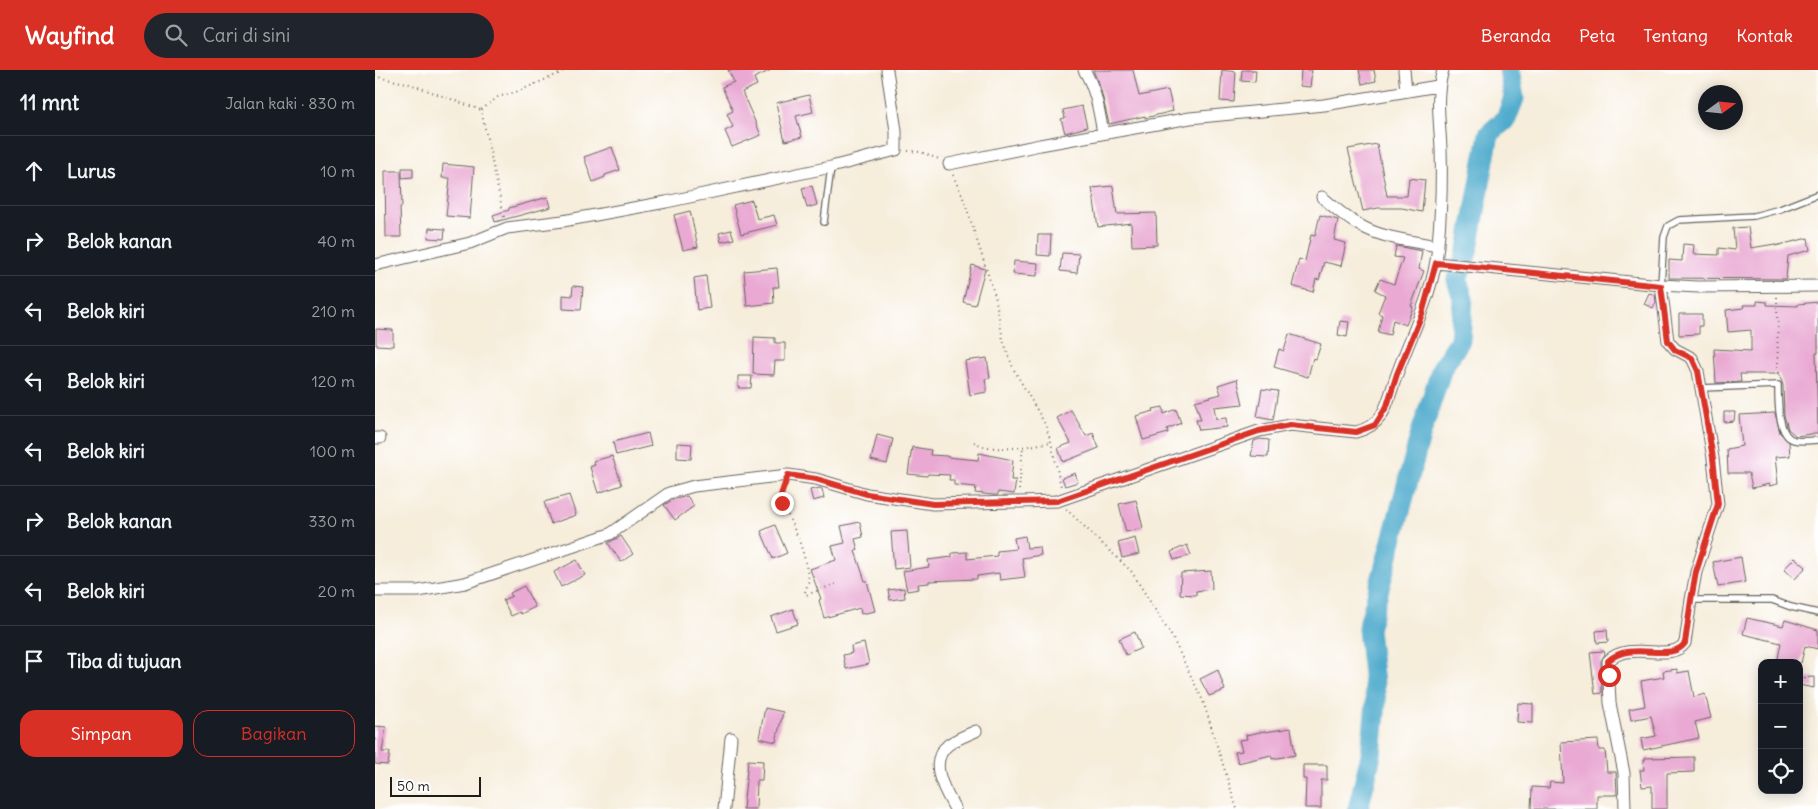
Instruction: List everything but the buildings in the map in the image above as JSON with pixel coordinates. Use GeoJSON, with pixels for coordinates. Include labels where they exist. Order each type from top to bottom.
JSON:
{"type":"FeatureCollection","features":[{"type":"Feature","properties":{"kind":"street"},"geometry":{"type":"LineString","coordinates":[[375,265],[470,243],[507,228],[563,221],[666,202],[831,168],[895,150],[896,131],[887,70]]}},
{"type":"Feature","properties":{"kind":"street"},"geometry":{"type":"LineString","coordinates":[[1084,70],[1097,101],[1103,133]]}},
{"type":"Feature","properties":{"kind":"street"},"geometry":{"type":"LineString","coordinates":[[1404,70],[1406,90]]}},
{"type":"Feature","properties":{"kind":"street"},"geometry":{"type":"LineString","coordinates":[[375,591],[418,591],[465,583],[610,534],[669,493],[694,486],[788,475],[816,479],[867,494],[933,504],[1061,499],[1259,431],[1290,425],[1356,432],[1375,425],[1387,406],[1397,374],[1422,314],[1436,263],[1441,153],[1438,86],[1443,70]]}},
{"type":"Feature","properties":{"kind":"street"},"geometry":{"type":"LineString","coordinates":[[949,164],[1103,133],[1190,118],[1324,105],[1438,86]]}},
{"type":"Feature","properties":{"kind":"street"},"geometry":{"type":"LineString","coordinates":[[1322,197],[1359,225],[1373,231],[1389,237],[1438,246]]}},
{"type":"Feature","properties":{"kind":"street"},"geometry":{"type":"LineString","coordinates":[[1436,263],[1661,286],[1818,286]]}},
{"type":"Feature","properties":{"kind":"street"},"geometry":{"type":"LineString","coordinates":[[1625,809],[1624,773],[1610,703],[1608,661],[1617,654],[1624,652],[1638,650],[1655,652],[1674,651],[1683,646],[1696,572],[1718,504],[1713,458],[1696,364],[1692,358],[1675,350],[1668,341],[1661,286]]}},
{"type":"Feature","properties":{"kind":"street"},"geometry":{"type":"LineString","coordinates":[[955,809],[943,786],[939,773],[940,756],[950,744],[976,731]]}},
{"type":"Feature","properties":{"kind":"street"},"geometry":{"type":"LineString","coordinates":[[725,809],[731,738]]}},
{"type":"Feature","properties":{"kind":"lane"},"geometry":{"type":"LineString","coordinates":[[824,222],[831,168]]}},
{"type":"Feature","properties":{"kind":"lane"},"geometry":{"type":"LineString","coordinates":[[1661,286],[1664,237],[1668,226],[1679,220],[1747,217],[1767,214],[1818,194]]}},
{"type":"Feature","properties":{"kind":"lane"},"geometry":{"type":"LineString","coordinates":[[1701,388],[1778,385],[1779,420],[1788,437],[1795,441],[1818,440]]}},
{"type":"Feature","properties":{"kind":"lane"},"geometry":{"type":"LineString","coordinates":[[1691,600],[1771,600],[1818,613]]}},
{"type":"Feature","properties":{"kind":"path"},"geometry":{"type":"LineString","coordinates":[[481,110],[498,98],[519,91],[565,70]]}},
{"type":"Feature","properties":{"kind":"path"},"geometry":{"type":"LineString","coordinates":[[375,75],[407,83],[481,110]]}},
{"type":"Feature","properties":{"kind":"path"},"geometry":{"type":"LineString","coordinates":[[481,110],[507,228]]}},
{"type":"Feature","properties":{"kind":"path"},"geometry":{"type":"LineString","coordinates":[[895,150],[927,154],[949,164],[964,200],[993,290],[1003,340],[1013,368],[1042,418],[1051,442],[1061,499],[1131,571],[1172,637],[1203,701],[1237,809]]}},
{"type":"Feature","properties":{"kind":"path"},"geometry":{"type":"LineString","coordinates":[[1777,287],[1778,385]]}},
{"type":"Feature","properties":{"kind":"path"},"geometry":{"type":"LineString","coordinates":[[974,442],[985,447],[1023,447],[1051,442]]}},
{"type":"Feature","properties":{"kind":"path"},"geometry":{"type":"LineString","coordinates":[[1018,501],[1023,447]]}},
{"type":"Feature","properties":{"kind":"path"},"geometry":{"type":"LineString","coordinates":[[788,475],[781,500],[804,556],[809,580],[805,593],[808,595],[838,584]]}},
{"type":"Feature","properties":{"kind":"waterway"},"geometry":{"type":"LineString","coordinates":[[1358,809],[1371,755],[1376,702],[1368,629],[1421,433],[1442,368],[1460,340],[1463,298],[1457,280],[1468,249],[1489,134],[1506,119],[1514,98],[1509,70]]}},
{"type":"Feature","properties":{"kind":"route"},"geometry":{"type":"LineString","coordinates":[[782,503],[781,495],[788,475],[816,479],[867,494],[933,504],[1057,501],[1259,431],[1290,425],[1356,432],[1365,430],[1375,425],[1387,406],[1397,374],[1422,314],[1436,263],[1661,286],[1668,341],[1675,350],[1692,358],[1698,371],[1717,483],[1718,504],[1696,572],[1685,643],[1674,651],[1655,652],[1638,650],[1617,654],[1608,661],[1609,675]]}}]}
